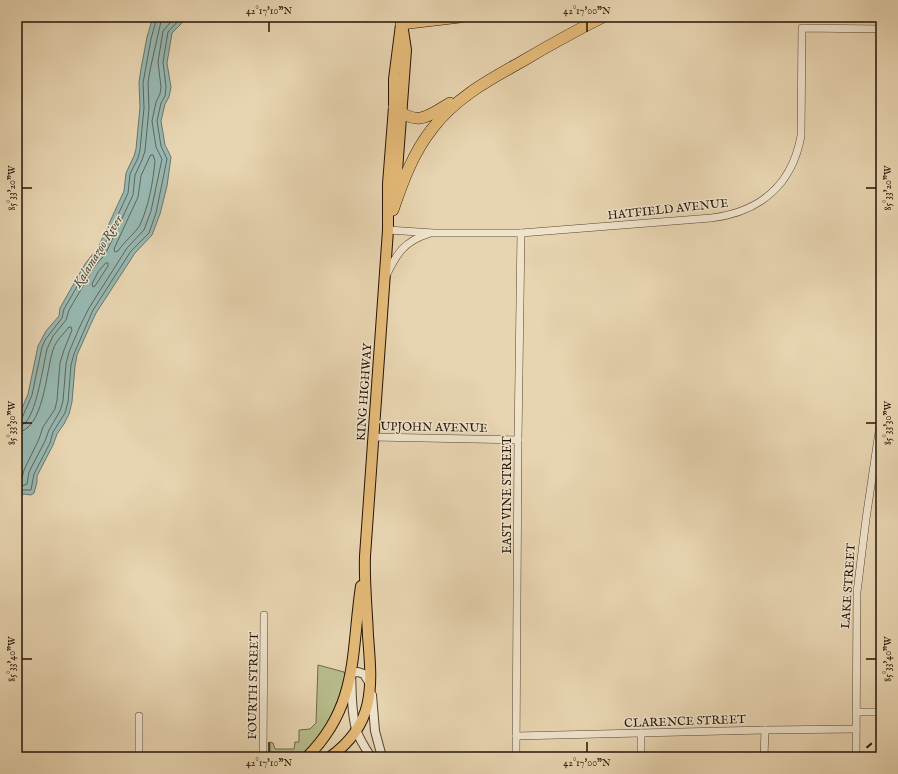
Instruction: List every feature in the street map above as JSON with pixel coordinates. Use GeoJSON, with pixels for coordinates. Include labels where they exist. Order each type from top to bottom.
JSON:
{"type":"FeatureCollection","features":[{"type":"Feature","properties":{"kind":"highway"},"geometry":{"type":"LineString","coordinates":[[402,21],[460,17]]}},
{"type":"Feature","properties":{"kind":"highway"},"geometry":{"type":"LineString","coordinates":[[398,110],[415,119],[426,117],[566,36],[604,17]]}},
{"type":"Feature","properties":{"kind":"highway"},"geometry":{"type":"LineString","coordinates":[[393,210],[407,169],[414,155],[444,114],[475,89]]}},
{"type":"Feature","properties":{"kind":"main road","name":"KING HIGHWAY"},"geometry":{"type":"LineString","coordinates":[[388,230],[395,197],[398,110],[394,79],[402,21]]}},
{"type":"Feature","properties":{"kind":"main road","name":"KING HIGHWAY"},"geometry":{"type":"LineString","coordinates":[[330,757],[342,747],[356,730],[366,709],[371,686],[365,556],[388,230],[388,184],[398,110]]}},
{"type":"Feature","properties":{"kind":"main road","name":"KING HIGHWAY"},"geometry":{"type":"LineString","coordinates":[[307,757],[320,743],[335,721],[348,690],[365,556]]}},
{"type":"Feature","properties":{"kind":"street","name":"HATFIELD AVENUE"},"geometry":{"type":"LineString","coordinates":[[388,230],[434,233],[521,233],[720,217],[742,211],[760,202],[774,190],[789,173],[798,150],[801,136],[802,28],[881,29]]}},
{"type":"Feature","properties":{"kind":"street"},"geometry":{"type":"LineString","coordinates":[[385,278],[396,255],[405,246],[414,239],[434,233]]}},
{"type":"Feature","properties":{"kind":"street","name":"EAST VINE STREET"},"geometry":{"type":"LineString","coordinates":[[516,757],[521,233]]}},
{"type":"Feature","properties":{"kind":"street","name":"LAKE STREET"},"geometry":{"type":"LineString","coordinates":[[856,757],[857,592],[864,534],[879,443],[881,418]]}},
{"type":"Feature","properties":{"kind":"street","name":"UPJOHN AVENUE"},"geometry":{"type":"LineString","coordinates":[[373,437],[518,440]]}},
{"type":"Feature","properties":{"kind":"street","name":"FOURTH STREET"},"geometry":{"type":"LineString","coordinates":[[263,757],[264,615]]}},
{"type":"Feature","properties":{"kind":"street"},"geometry":{"type":"LineString","coordinates":[[371,757],[356,730],[353,710],[351,673],[358,672],[364,674],[369,679],[375,731],[382,757]]}},
{"type":"Feature","properties":{"kind":"street"},"geometry":{"type":"LineString","coordinates":[[856,712],[881,712]]}},
{"type":"Feature","properties":{"kind":"street"},"geometry":{"type":"LineString","coordinates":[[139,716],[139,757]]}},
{"type":"Feature","properties":{"kind":"street","name":"CLARENCE STREET"},"geometry":{"type":"LineString","coordinates":[[516,736],[856,729]]}},
{"type":"Feature","properties":{"kind":"street"},"geometry":{"type":"LineString","coordinates":[[764,757],[765,730]]}},
{"type":"Feature","properties":{"kind":"street"},"geometry":{"type":"LineString","coordinates":[[641,733],[641,757]]}},
{"type":"Feature","properties":{"kind":"green space"},"geometry":{"type":"Polygon","coordinates":[[[318,665],[344,672],[345,675],[338,699],[329,720],[309,748],[300,757],[270,757],[270,742],[273,743],[275,749],[294,749],[295,742],[299,742],[299,730],[310,729],[316,723],[318,665]]]}},
{"type":"Feature","properties":{"kind":"water","name":"Kalamazoo River"},"geometry":{"type":"Polygon","coordinates":[[[153,17],[184,17],[183,22],[172,33],[167,63],[171,87],[161,121],[165,145],[171,157],[167,186],[160,214],[152,235],[135,253],[96,313],[89,328],[77,355],[72,402],[69,414],[57,434],[37,476],[34,493],[31,495],[24,494],[17,498],[17,420],[28,394],[38,346],[46,331],[59,316],[60,308],[85,264],[97,250],[124,191],[126,173],[136,149],[140,107],[139,82],[147,37],[153,17]]]}},
{"type":"Feature","properties":{"kind":"railway"},"geometry":{"type":"LineString","coordinates":[[856,757],[881,735]]}}]}
